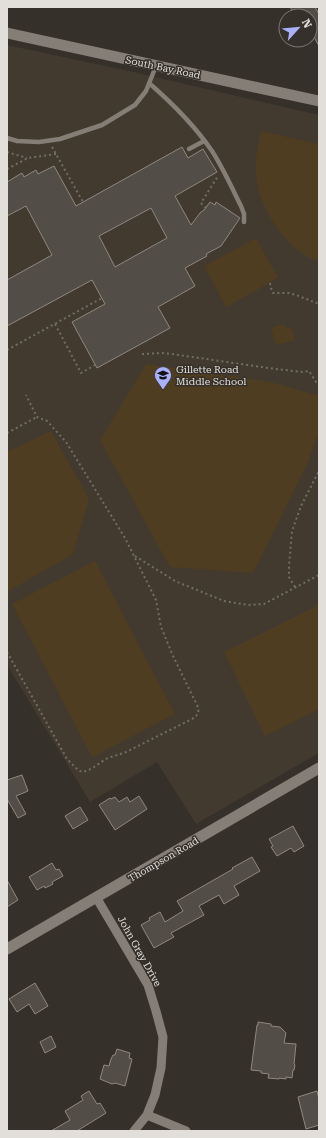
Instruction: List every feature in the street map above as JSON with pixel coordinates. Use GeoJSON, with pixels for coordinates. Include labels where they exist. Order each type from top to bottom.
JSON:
{"type":"FeatureCollection","features":[{"type":"Feature","properties":{"kind":"street","name":"South Bay Road"},"geometry":{"type":"LineString","coordinates":[[7,33],[319,101]]}},
{"type":"Feature","properties":{"kind":"street","name":"Thompson Road"},"geometry":{"type":"LineString","coordinates":[[7,950],[319,768]]}},
{"type":"Feature","properties":{"kind":"street","name":"John Gray Drive"},"geometry":{"type":"LineString","coordinates":[[96,897],[148,985],[163,1037],[161,1068],[155,1095],[147,1115],[134,1131]]}},
{"type":"Feature","properties":{"kind":"street"},"geometry":{"type":"LineString","coordinates":[[147,1115],[186,1131]]}},
{"type":"Feature","properties":{"kind":"lane"},"geometry":{"type":"LineString","coordinates":[[7,138],[17,141],[49,141],[60,139],[102,125],[135,105],[150,83],[156,66]]}},
{"type":"Feature","properties":{"kind":"lane"},"geometry":{"type":"LineString","coordinates":[[150,83],[189,123],[212,152],[241,206],[244,214],[244,222]]}},
{"type":"Feature","properties":{"kind":"lane"},"geometry":{"type":"LineString","coordinates":[[188,149],[204,141]]}},
{"type":"Feature","properties":{"kind":"path"},"geometry":{"type":"LineString","coordinates":[[49,141],[83,202]]}},
{"type":"Feature","properties":{"kind":"path"},"geometry":{"type":"LineString","coordinates":[[7,152],[28,158]]}},
{"type":"Feature","properties":{"kind":"path"},"geometry":{"type":"LineString","coordinates":[[7,170],[28,158],[56,154]]}},
{"type":"Feature","properties":{"kind":"path"},"geometry":{"type":"LineString","coordinates":[[206,208],[201,203],[222,170]]}},
{"type":"Feature","properties":{"kind":"path"},"geometry":{"type":"LineString","coordinates":[[270,283],[273,293],[289,293],[319,304]]}},
{"type":"Feature","properties":{"kind":"path"},"geometry":{"type":"LineString","coordinates":[[7,350],[102,298]]}},
{"type":"Feature","properties":{"kind":"path"},"geometry":{"type":"LineString","coordinates":[[55,324],[81,373],[95,365]]}},
{"type":"Feature","properties":{"kind":"path"},"geometry":{"type":"LineString","coordinates":[[142,354],[172,354],[268,368],[309,372],[316,382],[319,383]]}},
{"type":"Feature","properties":{"kind":"path"},"geometry":{"type":"LineString","coordinates":[[7,652],[67,759],[82,772],[89,770],[109,758],[125,753],[198,714],[199,708],[173,656],[161,627],[156,600],[134,556],[109,510],[66,442],[47,421],[37,417],[26,395]]}},
{"type":"Feature","properties":{"kind":"path"},"geometry":{"type":"LineString","coordinates":[[7,433],[37,417]]}},
{"type":"Feature","properties":{"kind":"path"},"geometry":{"type":"LineString","coordinates":[[295,588],[289,577],[292,531],[301,506],[319,471]]}},
{"type":"Feature","properties":{"kind":"path"},"geometry":{"type":"LineString","coordinates":[[134,556],[175,581],[235,604],[264,604],[319,575]]}},
{"type":"Feature","properties":{"kind":"shaded area","name":"Gillette Road Middle School"},"geometry":{"type":"Polygon","coordinates":[[[7,45],[129,71],[319,115],[319,753],[196,824],[157,762],[90,802],[7,665],[7,45]]]}},
{"type":"Feature","properties":{"kind":"shaded area"},"geometry":{"type":"Polygon","coordinates":[[[261,131],[319,144],[319,261],[306,256],[285,238],[271,218],[260,196],[257,184],[256,157],[261,131]]]}},
{"type":"Feature","properties":{"kind":"shaded area"},"geometry":{"type":"Polygon","coordinates":[[[256,238],[278,278],[226,307],[204,266],[256,238]]]}},
{"type":"Feature","properties":{"kind":"shaded area"},"geometry":{"type":"Polygon","coordinates":[[[284,324],[286,329],[291,327],[295,340],[276,345],[271,328],[284,324]]]}},
{"type":"Feature","properties":{"kind":"shaded area"},"geometry":{"type":"Polygon","coordinates":[[[146,364],[271,382],[319,396],[319,431],[308,462],[253,573],[170,567],[100,440],[146,364]]]}},
{"type":"Feature","properties":{"kind":"shaded area"},"geometry":{"type":"Polygon","coordinates":[[[51,431],[89,499],[73,554],[7,592],[7,452],[51,431]]]}},
{"type":"Feature","properties":{"kind":"shaded area"},"geometry":{"type":"Polygon","coordinates":[[[95,561],[175,714],[92,757],[12,604],[95,561]]]}},
{"type":"Feature","properties":{"kind":"shaded area"},"geometry":{"type":"Polygon","coordinates":[[[319,605],[319,709],[265,736],[224,652],[319,605]]]}},
{"type":"Feature","properties":{"kind":"building"},"geometry":{"type":"Polygon","coordinates":[[[290,7],[316,8],[291,8],[290,7]]]}},
{"type":"Feature","properties":{"kind":"building"},"geometry":{"type":"Polygon","coordinates":[[[318,12],[319,14],[319,46],[318,44],[318,12]]]}},
{"type":"Feature","properties":{"kind":"building"},"geometry":{"type":"Polygon","coordinates":[[[182,147],[188,158],[203,149],[217,172],[175,196],[191,225],[210,202],[215,205],[216,202],[240,218],[221,246],[206,254],[207,256],[185,268],[195,286],[158,307],[170,328],[97,368],[72,322],[105,304],[92,280],[7,326],[7,280],[52,255],[26,206],[7,216],[7,182],[22,173],[24,177],[36,170],[38,174],[54,166],[76,206],[182,147]],[[151,208],[99,236],[115,267],[167,238],[151,208]]]}},
{"type":"Feature","properties":{"kind":"building"},"geometry":{"type":"Polygon","coordinates":[[[22,775],[28,791],[16,796],[26,814],[18,818],[7,799],[7,780],[22,775]]]}},
{"type":"Feature","properties":{"kind":"building"},"geometry":{"type":"Polygon","coordinates":[[[139,796],[147,809],[115,830],[99,805],[110,798],[115,797],[119,802],[127,797],[130,802],[139,796]]]}},
{"type":"Feature","properties":{"kind":"building"},"geometry":{"type":"Polygon","coordinates":[[[80,807],[88,820],[73,829],[65,816],[80,807]]]}},
{"type":"Feature","properties":{"kind":"building"},"geometry":{"type":"Polygon","coordinates":[[[293,826],[304,846],[294,852],[291,848],[277,856],[271,847],[273,846],[269,839],[293,826]]]}},
{"type":"Feature","properties":{"kind":"building"},"geometry":{"type":"Polygon","coordinates":[[[252,857],[260,871],[234,886],[239,895],[224,904],[219,895],[199,906],[204,915],[171,933],[174,937],[154,948],[141,925],[150,920],[149,918],[160,912],[165,922],[183,911],[177,901],[252,857]]]}},
{"type":"Feature","properties":{"kind":"building"},"geometry":{"type":"Polygon","coordinates":[[[52,863],[56,870],[59,869],[63,876],[52,882],[53,884],[45,888],[44,886],[37,890],[29,877],[52,863]]]}},
{"type":"Feature","properties":{"kind":"building"},"geometry":{"type":"Polygon","coordinates":[[[7,880],[18,900],[7,907],[7,880]]]}},
{"type":"Feature","properties":{"kind":"building"},"geometry":{"type":"Polygon","coordinates":[[[35,983],[48,1006],[35,1014],[29,1004],[17,1012],[9,999],[35,983]]]}},
{"type":"Feature","properties":{"kind":"building"},"geometry":{"type":"Polygon","coordinates":[[[258,1022],[280,1027],[286,1033],[284,1043],[296,1044],[295,1065],[292,1078],[268,1078],[269,1074],[251,1070],[258,1022]]]}},
{"type":"Feature","properties":{"kind":"building"},"geometry":{"type":"Polygon","coordinates":[[[51,1036],[56,1047],[45,1053],[40,1042],[51,1036]]]}},
{"type":"Feature","properties":{"kind":"building"},"geometry":{"type":"Polygon","coordinates":[[[117,1049],[130,1053],[129,1058],[132,1059],[125,1086],[115,1083],[112,1084],[100,1079],[104,1065],[109,1066],[117,1049]]]}},
{"type":"Feature","properties":{"kind":"building"},"geometry":{"type":"Polygon","coordinates":[[[89,1091],[97,1104],[100,1103],[106,1113],[77,1131],[51,1131],[70,1120],[65,1111],[83,1100],[81,1096],[89,1091]]]}},
{"type":"Feature","properties":{"kind":"building"},"geometry":{"type":"Polygon","coordinates":[[[317,1091],[319,1099],[319,1125],[306,1129],[298,1097],[317,1091]]]}},
{"type":"Feature","properties":{"kind":"place","name":"Gillette Road Middle School"},"geometry":{"type":"Point","coordinates":[163,390]}}]}
